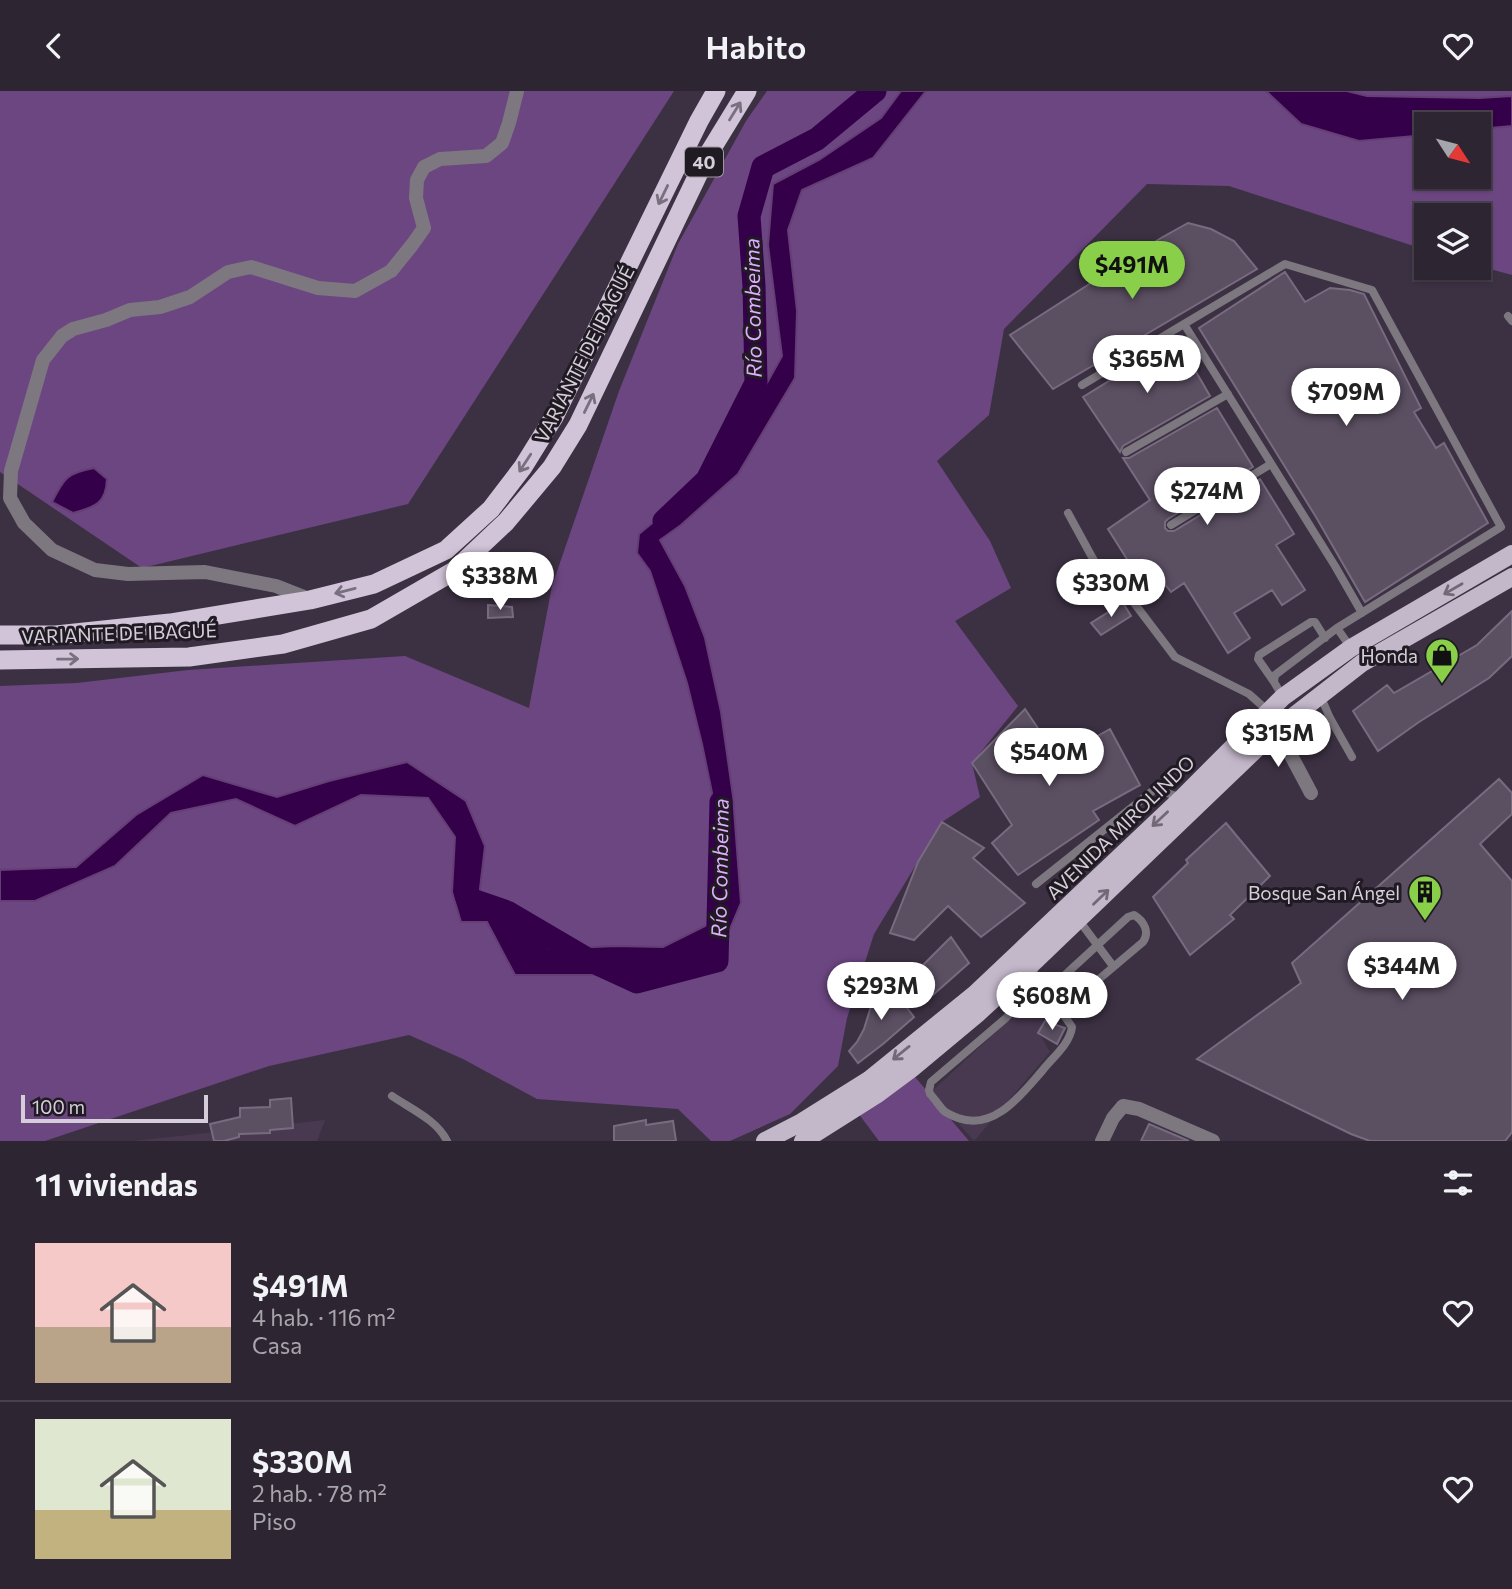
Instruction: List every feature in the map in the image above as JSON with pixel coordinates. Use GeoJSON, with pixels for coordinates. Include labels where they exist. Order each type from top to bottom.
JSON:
{"type":"FeatureCollection","features":[{"type":"Feature","properties":{"kind":"highway","name":"VARIANTE DE IBAGUÉ"},"geometry":{"type":"LineString","coordinates":[[0,635],[56,635],[170,623],[310,600],[374,584],[446,549],[491,509],[523,467],[554,417],[716,91]]}},
{"type":"Feature","properties":{"kind":"highway","name":"VARIANTE DE IBAGUÉ"},"geometry":{"type":"LineString","coordinates":[[0,660],[189,657],[283,644],[371,619],[454,571],[506,522],[552,467],[578,425],[706,158],[747,91]]}},
{"type":"Feature","properties":{"kind":"main road","name":"AVENIDA MIROLINDO"},"geometry":{"type":"LineString","coordinates":[[765,1141],[802,1122],[869,1080],[975,994],[1182,798],[1268,711],[1278,689],[1512,554]]}},
{"type":"Feature","properties":{"kind":"main road","name":"AVENIDA MIROLINDO"},"geometry":{"type":"LineString","coordinates":[[803,1141],[876,1095],[976,1014],[1037,959],[1276,729],[1362,663],[1512,577]]}},
{"type":"Feature","properties":{"kind":"street"},"geometry":{"type":"LineString","coordinates":[[310,600],[276,586],[205,572],[128,574],[95,570],[52,550],[24,523],[10,498],[11,471],[43,360],[62,336],[73,329],[130,310],[160,307],[190,297],[228,272],[251,267],[318,288],[355,291],[391,271],[424,227],[416,198],[416,180],[424,167],[440,159],[486,156],[502,143],[517,91]]}},
{"type":"Feature","properties":{"kind":"street"},"geometry":{"type":"LineString","coordinates":[[1276,729],[1311,793]]}},
{"type":"Feature","properties":{"kind":"street"},"geometry":{"type":"LineString","coordinates":[[1102,1141],[1112,1118],[1123,1106],[1139,1109],[1213,1141]]}},
{"type":"Feature","properties":{"kind":"lane"},"geometry":{"type":"LineString","coordinates":[[1082,385],[1285,264],[1372,290],[1501,527],[1337,628],[1275,675],[1278,689]]}},
{"type":"Feature","properties":{"kind":"lane"},"geometry":{"type":"LineString","coordinates":[[1184,324],[1362,613]]}},
{"type":"Feature","properties":{"kind":"lane"},"geometry":{"type":"LineString","coordinates":[[1126,452],[1228,394]]}},
{"type":"Feature","properties":{"kind":"lane"},"geometry":{"type":"LineString","coordinates":[[1171,525],[1271,464]]}},
{"type":"Feature","properties":{"kind":"lane"},"geometry":{"type":"LineString","coordinates":[[1068,513],[1098,568],[1122,587],[1175,657],[1249,694],[1268,711]]}},
{"type":"Feature","properties":{"kind":"lane"},"geometry":{"type":"LineString","coordinates":[[1278,689],[1259,663],[1259,655],[1311,622],[1315,622],[1325,638]]}},
{"type":"Feature","properties":{"kind":"lane"},"geometry":{"type":"LineString","coordinates":[[1337,628],[1351,648]]}},
{"type":"Feature","properties":{"kind":"lane"},"geometry":{"type":"LineString","coordinates":[[1320,695],[1352,757]]}},
{"type":"Feature","properties":{"kind":"lane"},"geometry":{"type":"LineString","coordinates":[[1036,884],[1156,789],[1182,798]]}},
{"type":"Feature","properties":{"kind":"lane"},"geometry":{"type":"LineString","coordinates":[[1134,915],[1140,918],[1147,936],[1113,966],[1079,996],[1069,991],[1062,983],[1066,974],[1128,917],[1134,915]]}},
{"type":"Feature","properties":{"kind":"lane"},"geometry":{"type":"LineString","coordinates":[[1078,919],[1113,966]]}},
{"type":"Feature","properties":{"kind":"lane"},"geometry":{"type":"LineString","coordinates":[[1030,990],[1045,995],[1072,1027],[1072,1033],[1066,1043],[1026,1090],[1003,1112],[978,1121],[945,1113],[930,1094],[931,1082],[1006,1018],[1030,990],[1037,959]]}},
{"type":"Feature","properties":{"kind":"lane"},"geometry":{"type":"LineString","coordinates":[[392,1096],[435,1124],[447,1141]]}},
{"type":"Feature","properties":{"kind":"shaded area"},"geometry":{"type":"Polygon","coordinates":[[[0,91],[674,91],[408,504],[142,568],[0,472],[0,91]]]}},
{"type":"Feature","properties":{"kind":"shaded area"},"geometry":{"type":"Polygon","coordinates":[[[767,91],[1512,91],[1512,275],[1491,269],[1491,203],[1414,203],[1414,246],[1229,186],[1147,184],[1004,329],[989,415],[937,461],[990,541],[1011,588],[955,621],[1018,706],[972,763],[980,797],[942,822],[874,934],[847,1018],[838,1066],[790,1114],[730,1141],[711,1141],[678,1109],[537,1099],[463,1059],[409,1035],[269,1066],[45,1141],[0,1141],[0,686],[77,683],[188,670],[405,656],[529,708],[552,586],[619,391],[678,244],[746,121],[767,91]]]}},
{"type":"Feature","properties":{"kind":"shaded area"},"geometry":{"type":"Polygon","coordinates":[[[901,91],[926,91],[873,158],[802,190],[788,230],[797,311],[795,378],[738,474],[681,525],[660,540],[685,586],[705,638],[721,712],[733,796],[741,903],[722,948],[668,984],[596,975],[515,975],[487,922],[461,922],[452,892],[455,837],[428,798],[361,795],[295,826],[236,799],[171,813],[115,866],[35,901],[0,901],[0,870],[76,867],[136,815],[203,775],[277,797],[407,762],[466,801],[485,846],[479,897],[549,949],[663,947],[711,923],[726,861],[687,683],[650,571],[637,553],[639,534],[662,515],[699,493],[720,431],[753,408],[782,356],[768,245],[773,184],[819,160],[881,118],[901,91]]]}},
{"type":"Feature","properties":{"kind":"shaded area"},"geometry":{"type":"Polygon","coordinates":[[[1266,91],[1347,91],[1367,96],[1512,96],[1512,126],[1491,128],[1491,112],[1414,112],[1414,136],[1359,141],[1301,124],[1266,91]]]}},
{"type":"Feature","properties":{"kind":"shaded area"},"geometry":{"type":"Polygon","coordinates":[[[94,468],[107,479],[104,494],[98,503],[73,513],[52,502],[67,478],[94,468]]]}},
{"type":"Feature","properties":{"kind":"shaded area"},"geometry":{"type":"Polygon","coordinates":[[[1035,996],[1048,1013],[1039,1033],[1050,1052],[974,1141],[931,1092],[1035,996]]]}},
{"type":"Feature","properties":{"kind":"shaded area"},"geometry":{"type":"Polygon","coordinates":[[[905,1065],[969,1141],[879,1141],[852,1105],[905,1065]]]}},
{"type":"Feature","properties":{"kind":"shaded area"},"geometry":{"type":"Polygon","coordinates":[[[325,1120],[317,1141],[134,1141],[325,1120]]]}},
{"type":"Feature","properties":{"kind":"building"},"geometry":{"type":"Polygon","coordinates":[[[1188,223],[1211,229],[1234,241],[1257,269],[1053,389],[1010,335],[1188,223]]]}},
{"type":"Feature","properties":{"kind":"building"},"geometry":{"type":"Polygon","coordinates":[[[1285,272],[1305,302],[1330,288],[1364,294],[1421,408],[1414,412],[1436,448],[1444,443],[1488,523],[1365,602],[1316,517],[1199,328],[1285,272]]]}},
{"type":"Feature","properties":{"kind":"building"},"geometry":{"type":"Polygon","coordinates":[[[1177,339],[1210,396],[1123,446],[1120,452],[1083,397],[1177,339]]]}},
{"type":"Feature","properties":{"kind":"building"},"geometry":{"type":"Polygon","coordinates":[[[1217,408],[1253,467],[1168,519],[1165,528],[1174,531],[1260,479],[1294,534],[1276,545],[1305,590],[1282,605],[1272,590],[1234,613],[1250,638],[1228,653],[1184,583],[1171,592],[1163,582],[1147,591],[1108,529],[1150,500],[1123,458],[1129,458],[1217,408]]]}},
{"type":"Feature","properties":{"kind":"building"},"geometry":{"type":"Polygon","coordinates":[[[1123,603],[1131,616],[1101,635],[1091,623],[1123,603]]]}},
{"type":"Feature","properties":{"kind":"building"},"geometry":{"type":"Polygon","coordinates":[[[488,605],[512,607],[513,617],[488,618],[488,605]]]}},
{"type":"Feature","properties":{"kind":"building"},"geometry":{"type":"Polygon","coordinates":[[[1512,611],[1512,656],[1489,678],[1378,751],[1353,711],[1387,685],[1394,693],[1477,645],[1512,611]]]}},
{"type":"Feature","properties":{"kind":"building"},"geometry":{"type":"Polygon","coordinates":[[[1025,709],[1058,758],[1110,729],[1140,785],[1093,811],[1099,820],[1018,875],[992,843],[1012,825],[972,763],[1025,709]]]}},
{"type":"Feature","properties":{"kind":"building","name":"Bosque San Ángel"},"geometry":{"type":"Polygon","coordinates":[[[1499,779],[1512,793],[1512,814],[1480,844],[1512,881],[1512,1132],[1505,1141],[1370,1141],[1197,1059],[1301,983],[1292,963],[1499,779]]]}},
{"type":"Feature","properties":{"kind":"building"},"geometry":{"type":"Polygon","coordinates":[[[942,822],[984,848],[973,858],[1025,903],[981,937],[948,906],[914,940],[890,933],[918,862],[942,822]]]}},
{"type":"Feature","properties":{"kind":"building"},"geometry":{"type":"Polygon","coordinates":[[[1226,823],[1270,876],[1230,915],[1234,919],[1190,955],[1153,897],[1188,863],[1186,860],[1226,823]]]}},
{"type":"Feature","properties":{"kind":"building"},"geometry":{"type":"Polygon","coordinates":[[[951,937],[969,963],[933,995],[912,976],[951,937]]]}},
{"type":"Feature","properties":{"kind":"building"},"geometry":{"type":"Polygon","coordinates":[[[885,979],[914,1017],[858,1063],[849,1051],[864,1029],[876,990],[885,979]]]}},
{"type":"Feature","properties":{"kind":"building"},"geometry":{"type":"Polygon","coordinates":[[[1045,1021],[1065,1028],[1057,1044],[1038,1033],[1045,1021]]]}},
{"type":"Feature","properties":{"kind":"building"},"geometry":{"type":"Polygon","coordinates":[[[291,1098],[293,1128],[270,1130],[270,1133],[239,1134],[239,1137],[214,1141],[210,1124],[240,1117],[240,1108],[270,1107],[270,1100],[291,1098]]]}},
{"type":"Feature","properties":{"kind":"building"},"geometry":{"type":"Polygon","coordinates":[[[646,1120],[646,1125],[673,1121],[676,1141],[614,1141],[614,1126],[646,1120]]]}},
{"type":"Feature","properties":{"kind":"building"},"geometry":{"type":"Polygon","coordinates":[[[1149,1124],[1189,1141],[1141,1141],[1149,1124]]]}},
{"type":"Feature","properties":{"kind":"waterway","name":"Río Combeima"},"geometry":{"type":"LineString","coordinates":[[664,521],[707,480],[756,383],[749,216],[763,167],[817,139],[875,91]]}},
{"type":"Feature","properties":{"kind":"waterway","name":"Río Combeima"},"geometry":{"type":"LineString","coordinates":[[466,895],[467,898],[507,912],[587,959],[637,982],[717,961],[721,802]]}},
{"type":"Feature","properties":{"kind":"place","name":"Honda"},"geometry":{"type":"Point","coordinates":[1442,685]}},
{"type":"Feature","properties":{"kind":"place","name":"Bosque San Ángel"},"geometry":{"type":"Point","coordinates":[1425,922]}}]}
